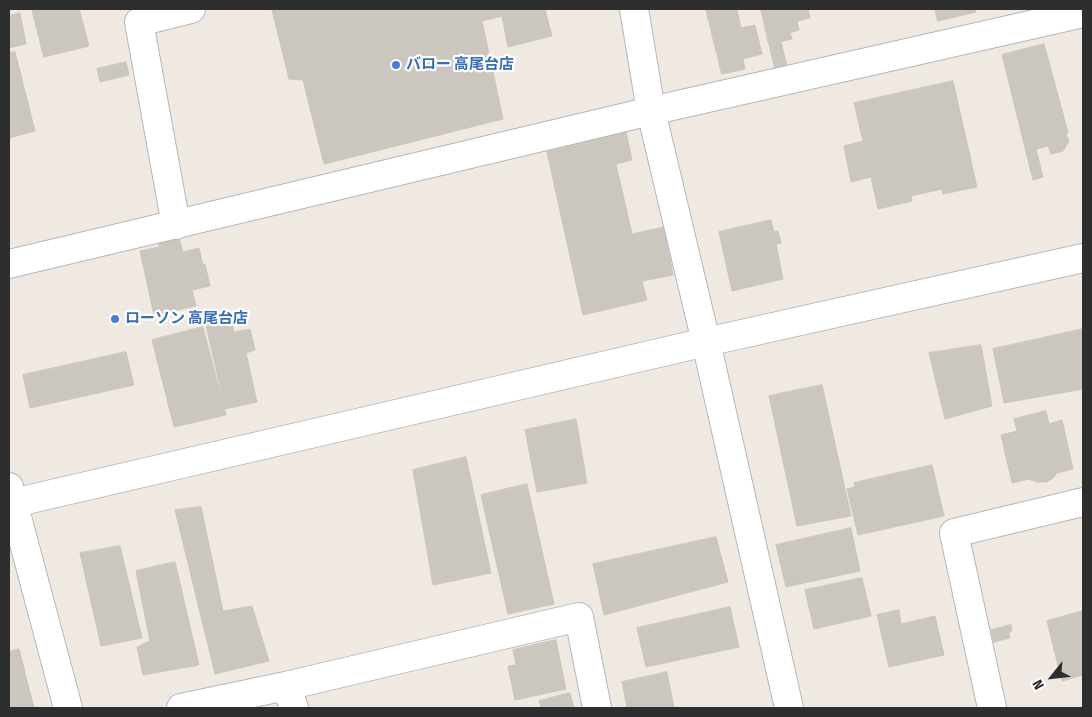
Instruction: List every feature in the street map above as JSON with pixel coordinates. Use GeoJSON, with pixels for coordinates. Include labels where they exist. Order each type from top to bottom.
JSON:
{"type":"FeatureCollection","features":[{"type":"Feature","properties":{"kind":"street"},"geometry":{"type":"LineString","coordinates":[[176,225],[140,22],[191,9]]}},
{"type":"Feature","properties":{"kind":"street"},"geometry":{"type":"LineString","coordinates":[[634,9],[652,111],[789,708]]}},
{"type":"Feature","properties":{"kind":"street"},"geometry":{"type":"LineString","coordinates":[[9,264],[652,111],[1083,13]]}},
{"type":"Feature","properties":{"kind":"street"},"geometry":{"type":"LineString","coordinates":[[68,708],[10,498],[1083,258]]}},
{"type":"Feature","properties":{"kind":"street"},"geometry":{"type":"LineString","coordinates":[[992,708],[954,533],[1083,502]]}},
{"type":"Feature","properties":{"kind":"street"},"geometry":{"type":"LineString","coordinates":[[181,708],[290,697],[579,617],[597,708]]}},
{"type":"Feature","properties":{"kind":"building"},"geometry":{"type":"Polygon","coordinates":[[[32,9],[79,9],[89,46],[44,57],[32,9]]]}},
{"type":"Feature","properties":{"kind":"building"},"geometry":{"type":"Polygon","coordinates":[[[545,9],[552,36],[508,47],[502,16],[482,21],[503,119],[324,164],[303,80],[289,79],[272,10],[545,9]]]}},
{"type":"Feature","properties":{"kind":"building"},"geometry":{"type":"Polygon","coordinates":[[[706,9],[737,9],[741,28],[755,25],[762,54],[743,59],[745,69],[722,74],[706,9]]]}},
{"type":"Feature","properties":{"kind":"building"},"geometry":{"type":"Polygon","coordinates":[[[761,9],[808,9],[810,18],[797,21],[799,30],[790,33],[792,39],[769,44],[761,9]]]}},
{"type":"Feature","properties":{"kind":"building"},"geometry":{"type":"Polygon","coordinates":[[[935,9],[975,9],[976,12],[938,21],[935,9]]]}},
{"type":"Feature","properties":{"kind":"building"},"geometry":{"type":"Polygon","coordinates":[[[20,13],[26,44],[9,48],[9,16],[20,13]]]}},
{"type":"Feature","properties":{"kind":"building"},"geometry":{"type":"Polygon","coordinates":[[[781,42],[787,66],[775,69],[769,44],[781,42]]]}},
{"type":"Feature","properties":{"kind":"building"},"geometry":{"type":"Polygon","coordinates":[[[1044,44],[1069,141],[1063,151],[1051,154],[1048,146],[1026,152],[1002,55],[1044,44]]]}},
{"type":"Feature","properties":{"kind":"building"},"geometry":{"type":"Polygon","coordinates":[[[15,52],[35,131],[9,138],[9,53],[15,52]]]}},
{"type":"Feature","properties":{"kind":"building"},"geometry":{"type":"Polygon","coordinates":[[[126,62],[129,75],[100,82],[97,69],[126,62]]]}},
{"type":"Feature","properties":{"kind":"building"},"geometry":{"type":"Polygon","coordinates":[[[953,81],[977,187],[943,194],[942,189],[911,196],[912,201],[878,209],[871,177],[851,182],[844,146],[863,141],[854,103],[953,81]]]}},
{"type":"Feature","properties":{"kind":"building"},"geometry":{"type":"Polygon","coordinates":[[[626,131],[632,160],[616,164],[632,234],[664,227],[673,275],[642,281],[647,300],[583,315],[547,152],[626,131]]]}},
{"type":"Feature","properties":{"kind":"building"},"geometry":{"type":"Polygon","coordinates":[[[1036,149],[1043,177],[1033,180],[1026,152],[1036,149]]]}},
{"type":"Feature","properties":{"kind":"building"},"geometry":{"type":"Polygon","coordinates":[[[771,220],[774,232],[778,231],[781,243],[776,244],[783,279],[732,291],[719,232],[771,220]]]}},
{"type":"Feature","properties":{"kind":"building"},"geometry":{"type":"Polygon","coordinates":[[[179,238],[183,252],[199,248],[210,286],[192,290],[196,306],[154,315],[140,251],[159,247],[159,243],[179,238]]]}},
{"type":"Feature","properties":{"kind":"building"},"geometry":{"type":"Polygon","coordinates":[[[230,315],[234,332],[250,329],[255,350],[246,353],[257,402],[225,409],[205,321],[230,315]]]}},
{"type":"Feature","properties":{"kind":"building"},"geometry":{"type":"Polygon","coordinates":[[[203,327],[226,415],[174,427],[152,340],[203,327]]]}},
{"type":"Feature","properties":{"kind":"building"},"geometry":{"type":"Polygon","coordinates":[[[1083,329],[1083,389],[1004,403],[993,349],[1083,329]]]}},
{"type":"Feature","properties":{"kind":"building"},"geometry":{"type":"Polygon","coordinates":[[[981,345],[992,406],[945,419],[929,353],[981,345]]]}},
{"type":"Feature","properties":{"kind":"building"},"geometry":{"type":"Polygon","coordinates":[[[126,352],[134,385],[30,408],[23,375],[126,352]]]}},
{"type":"Feature","properties":{"kind":"building"},"geometry":{"type":"Polygon","coordinates":[[[822,385],[851,516],[797,526],[769,396],[822,385]]]}},
{"type":"Feature","properties":{"kind":"building"},"geometry":{"type":"Polygon","coordinates":[[[1046,411],[1049,424],[1062,420],[1073,469],[1057,473],[1046,482],[1037,482],[1029,479],[1012,483],[1001,435],[1017,431],[1014,419],[1046,411]]]}},
{"type":"Feature","properties":{"kind":"building"},"geometry":{"type":"Polygon","coordinates":[[[576,419],[587,483],[537,492],[525,430],[576,419]]]}},
{"type":"Feature","properties":{"kind":"building"},"geometry":{"type":"Polygon","coordinates":[[[466,457],[491,573],[433,585],[413,470],[466,457]]]}},
{"type":"Feature","properties":{"kind":"building"},"geometry":{"type":"Polygon","coordinates":[[[932,465],[944,516],[858,535],[847,489],[855,487],[854,483],[932,465]]]}},
{"type":"Feature","properties":{"kind":"building"},"geometry":{"type":"Polygon","coordinates":[[[527,484],[554,604],[508,614],[481,495],[527,484]]]}},
{"type":"Feature","properties":{"kind":"building"},"geometry":{"type":"Polygon","coordinates":[[[201,507],[223,611],[252,606],[269,661],[215,674],[175,510],[201,507]]]}},
{"type":"Feature","properties":{"kind":"building"},"geometry":{"type":"Polygon","coordinates":[[[851,528],[860,571],[795,585],[785,543],[851,528]]]}},
{"type":"Feature","properties":{"kind":"building"},"geometry":{"type":"Polygon","coordinates":[[[716,537],[728,582],[604,615],[593,564],[716,537]]]}},
{"type":"Feature","properties":{"kind":"building"},"geometry":{"type":"Polygon","coordinates":[[[785,543],[795,585],[786,587],[776,545],[785,543]]]}},
{"type":"Feature","properties":{"kind":"building"},"geometry":{"type":"Polygon","coordinates":[[[120,546],[142,638],[101,646],[80,553],[120,546]]]}},
{"type":"Feature","properties":{"kind":"building"},"geometry":{"type":"Polygon","coordinates":[[[175,562],[199,665],[143,675],[137,647],[150,641],[136,571],[175,562]]]}},
{"type":"Feature","properties":{"kind":"building"},"geometry":{"type":"Polygon","coordinates":[[[862,578],[871,616],[814,629],[805,590],[862,578]]]}},
{"type":"Feature","properties":{"kind":"building"},"geometry":{"type":"Polygon","coordinates":[[[730,607],[739,647],[646,667],[637,628],[730,607]]]}},
{"type":"Feature","properties":{"kind":"building"},"geometry":{"type":"Polygon","coordinates":[[[899,610],[901,624],[935,616],[944,655],[889,667],[877,615],[899,610]]]}},
{"type":"Feature","properties":{"kind":"building"},"geometry":{"type":"Polygon","coordinates":[[[1083,611],[1083,675],[1062,681],[1047,621],[1083,611]]]}},
{"type":"Feature","properties":{"kind":"building"},"geometry":{"type":"Polygon","coordinates":[[[1011,625],[1010,638],[994,642],[991,630],[1011,625]]]}},
{"type":"Feature","properties":{"kind":"building"},"geometry":{"type":"Polygon","coordinates":[[[556,640],[566,689],[515,700],[508,666],[516,665],[513,650],[556,640]]]}},
{"type":"Feature","properties":{"kind":"building"},"geometry":{"type":"Polygon","coordinates":[[[19,649],[34,708],[9,708],[9,652],[19,649]]]}},
{"type":"Feature","properties":{"kind":"building"},"geometry":{"type":"Polygon","coordinates":[[[667,672],[674,708],[627,708],[622,682],[667,672]]]}},
{"type":"Feature","properties":{"kind":"building"},"geometry":{"type":"Polygon","coordinates":[[[570,693],[574,708],[535,708],[541,707],[539,701],[570,693]]]}},
{"type":"Feature","properties":{"kind":"place","name":"バロー 高尾台店"},"geometry":{"type":"Point","coordinates":[396,65]}},
{"type":"Feature","properties":{"kind":"place","name":"ローソン 高尾台店"},"geometry":{"type":"Point","coordinates":[115,319]}}]}
